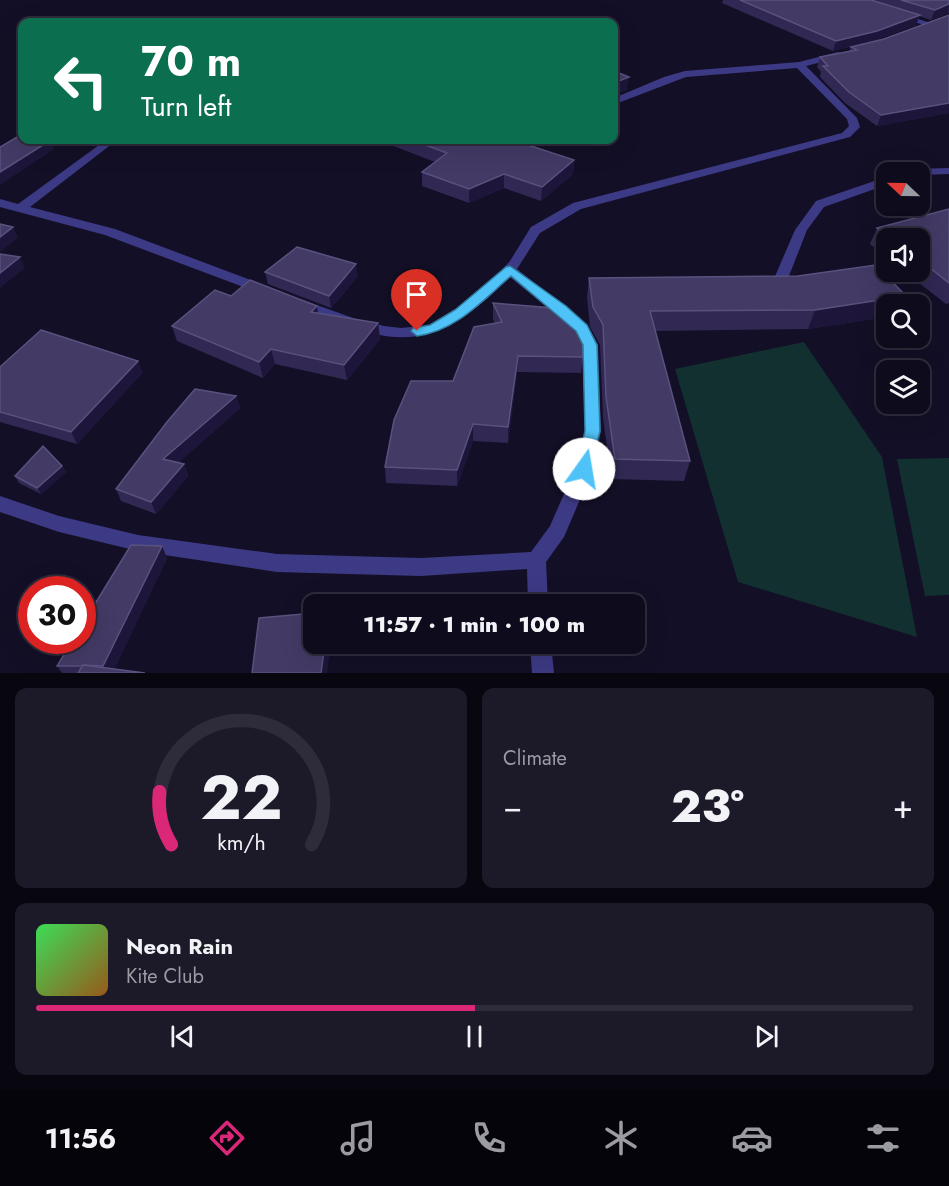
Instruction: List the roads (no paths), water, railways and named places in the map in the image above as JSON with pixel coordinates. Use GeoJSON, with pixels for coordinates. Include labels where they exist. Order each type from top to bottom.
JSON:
{"type":"FeatureCollection","features":[{"type":"Feature","properties":{"kind":"street"},"geometry":{"type":"LineString","coordinates":[[892,12],[935,23],[920,28]]}},
{"type":"Feature","properties":{"kind":"street"},"geometry":{"type":"LineString","coordinates":[[618,99],[685,74],[799,65],[843,54]]}},
{"type":"Feature","properties":{"kind":"street"},"geometry":{"type":"LineString","coordinates":[[0,203],[110,232],[371,329],[401,333],[434,329],[459,313],[510,270],[531,236],[544,223],[577,206],[846,135],[855,127],[852,118],[799,65]]}},
{"type":"Feature","properties":{"kind":"street"},"geometry":{"type":"LineString","coordinates":[[22,207],[107,144]]}},
{"type":"Feature","properties":{"kind":"street"},"geometry":{"type":"LineString","coordinates":[[930,172],[949,171]]}},
{"type":"Feature","properties":{"kind":"street"},"geometry":{"type":"LineString","coordinates":[[780,281],[801,230],[820,204],[876,185]]}},
{"type":"Feature","properties":{"kind":"street"},"geometry":{"type":"LineString","coordinates":[[510,270],[582,328],[590,345],[592,431],[584,469],[557,531],[536,560],[538,594]]}},
{"type":"Feature","properties":{"kind":"street"},"geometry":{"type":"LineString","coordinates":[[0,504],[59,524],[138,543],[278,564],[422,567],[536,560]]}},
{"type":"Feature","properties":{"kind":"street"},"geometry":{"type":"LineString","coordinates":[[542,654],[543,673]]}}]}
